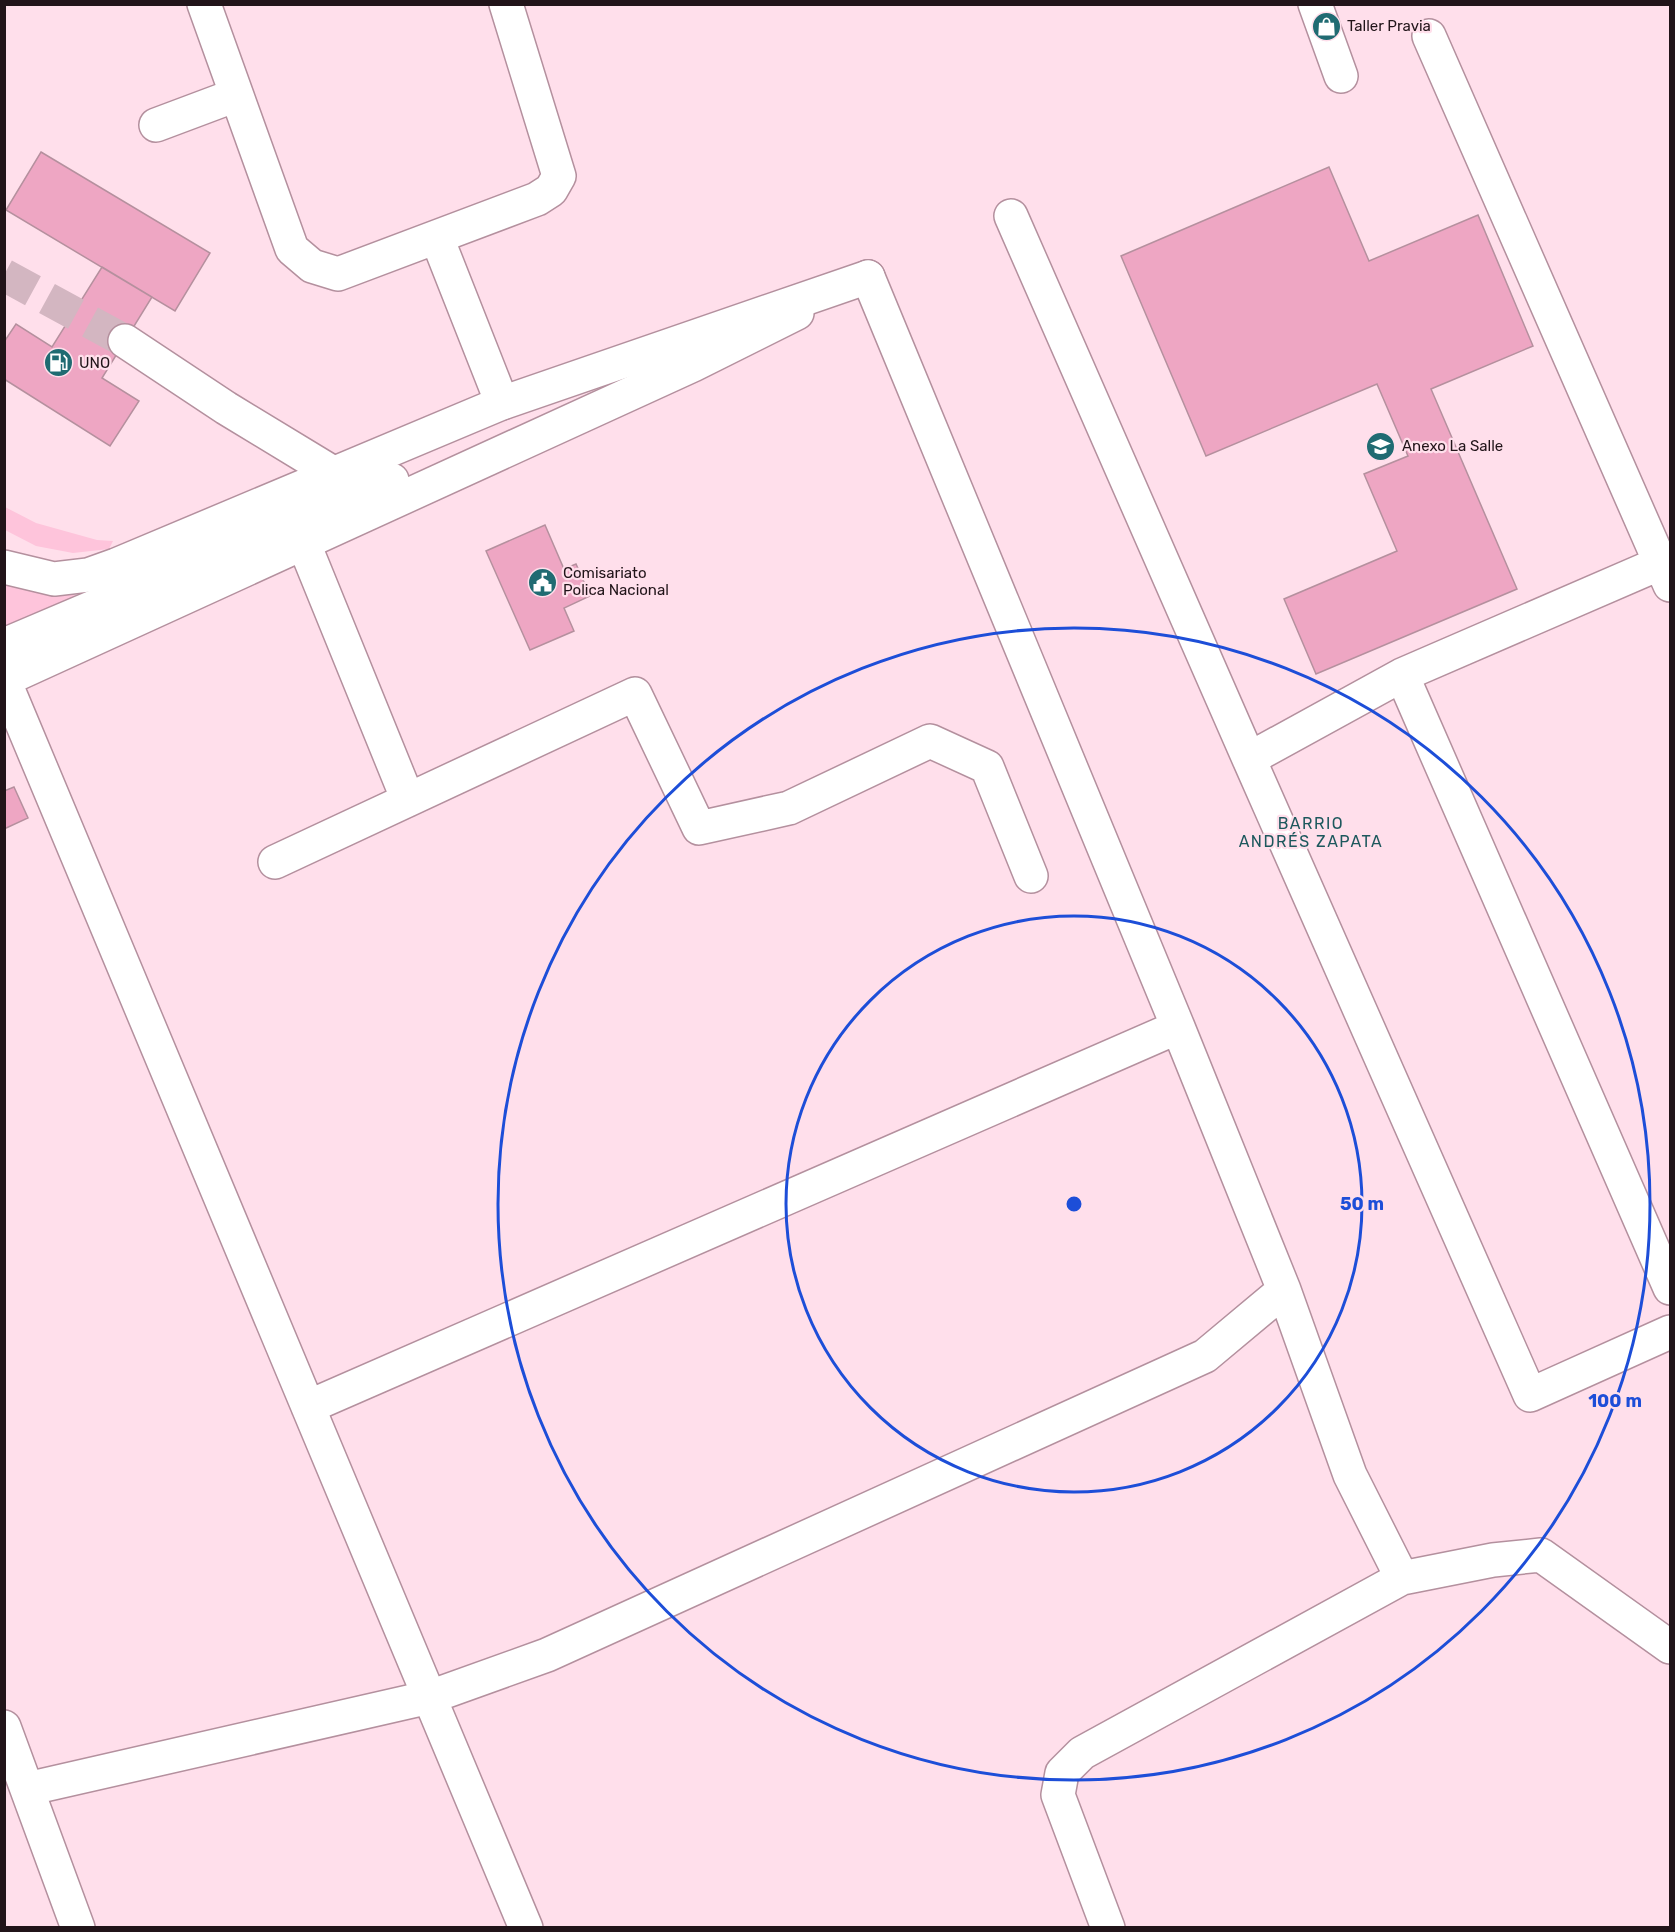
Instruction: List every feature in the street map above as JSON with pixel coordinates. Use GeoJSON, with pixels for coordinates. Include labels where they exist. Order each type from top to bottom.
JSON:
{"type":"FeatureCollection","features":[{"type":"Feature","properties":{"kind":"main road"},"geometry":{"type":"LineString","coordinates":[[204,4],[292,249],[312,266],[338,274],[537,199],[551,190],[560,176],[506,4]]}},
{"type":"Feature","properties":{"kind":"main road"},"geometry":{"type":"LineString","coordinates":[[1315,4],[1341,76]]}},
{"type":"Feature","properties":{"kind":"main road"},"geometry":{"type":"LineString","coordinates":[[1249,759],[1402,675],[1668,569],[1429,36]]}},
{"type":"Feature","properties":{"kind":"main road"},"geometry":{"type":"LineString","coordinates":[[156,125],[236,95]]}},
{"type":"Feature","properties":{"kind":"main road"},"geometry":{"type":"LineString","coordinates":[[1011,216],[1530,1395],[1671,1332]]}},
{"type":"Feature","properties":{"kind":"main road"},"geometry":{"type":"LineString","coordinates":[[437,238],[502,403]]}},
{"type":"Feature","properties":{"kind":"main road"},"geometry":{"type":"LineString","coordinates":[[4,567],[54,579],[88,575],[502,403],[868,277]]}},
{"type":"Feature","properties":{"kind":"main road"},"geometry":{"type":"LineString","coordinates":[[526,1928],[4,681],[693,365],[868,277]]}},
{"type":"Feature","properties":{"kind":"main road"},"geometry":{"type":"LineString","coordinates":[[4,645],[868,277]]}},
{"type":"Feature","properties":{"kind":"main road"},"geometry":{"type":"LineString","coordinates":[[868,277],[1178,1027],[1284,1290],[1350,1475],[1402,1578]]}},
{"type":"Feature","properties":{"kind":"main road"},"geometry":{"type":"LineString","coordinates":[[125,341],[226,408],[333,473]]}},
{"type":"Feature","properties":{"kind":"main road"},"geometry":{"type":"LineString","coordinates":[[304,544],[408,800]]}},
{"type":"Feature","properties":{"kind":"main road"},"geometry":{"type":"LineString","coordinates":[[1402,675],[1671,1288]]}},
{"type":"Feature","properties":{"kind":"main road"},"geometry":{"type":"LineString","coordinates":[[275,862],[635,694],[699,828],[789,808],[930,741],[987,767],[1031,876]]}},
{"type":"Feature","properties":{"kind":"main road"},"geometry":{"type":"LineString","coordinates":[[308,1407],[1178,1027]]}},
{"type":"Feature","properties":{"kind":"main road"},"geometry":{"type":"LineString","coordinates":[[27,1789],[430,1697],[547,1655],[1206,1356],[1284,1290]]}},
{"type":"Feature","properties":{"kind":"main road"},"geometry":{"type":"LineString","coordinates":[[1108,1928],[1058,1795],[1062,1773],[1082,1753],[1402,1578],[1493,1560],[1541,1555],[1671,1647]]}},
{"type":"Feature","properties":{"kind":"main road"},"geometry":{"type":"LineString","coordinates":[[4,1727],[78,1928]]}},
{"type":"Feature","properties":{"kind":"shaded area"},"geometry":{"type":"Polygon","coordinates":[[[5,507],[36,523],[97,540],[113,541],[109,549],[73,553],[36,546],[5,530],[5,507]]]}},
{"type":"Feature","properties":{"kind":"shaded area"},"geometry":{"type":"Polygon","coordinates":[[[4,580],[71,590],[75,596],[69,601],[5,627],[4,580]]]}},
{"type":"Feature","properties":{"kind":"building"},"geometry":{"type":"Polygon","coordinates":[[[41,152],[210,253],[175,311],[6,210],[41,152]]]}},
{"type":"Feature","properties":{"kind":"building","name":"Anexo La Salle"},"geometry":{"type":"Polygon","coordinates":[[[1329,167],[1369,261],[1478,215],[1533,346],[1431,389],[1517,589],[1316,674],[1284,599],[1397,551],[1364,474],[1408,456],[1377,384],[1206,456],[1121,256],[1329,167]]]}},
{"type":"Feature","properties":{"kind":"building","name":"UNO"},"geometry":{"type":"Polygon","coordinates":[[[102,267],[152,297],[102,378],[139,401],[110,446],[4,379],[4,342],[16,324],[52,347],[102,267]]]}},
{"type":"Feature","properties":{"kind":"building","name":"Comisariato Polica Nacional"},"geometry":{"type":"Polygon","coordinates":[[[545,525],[564,569],[576,564],[590,596],[564,608],[574,631],[530,650],[486,551],[545,525]]]}},
{"type":"Feature","properties":{"kind":"building"},"geometry":{"type":"Polygon","coordinates":[[[14,787],[28,818],[4,829],[4,791],[14,787]]]}},
{"type":"Feature","properties":{"kind":"tunnel"},"geometry":{"type":"LineString","coordinates":[[4,275],[125,341]]}},
{"type":"Feature","properties":{"kind":"place","name":"Taller Pravia"},"geometry":{"type":"Point","coordinates":[1326,26]}},
{"type":"Feature","properties":{"kind":"place","name":"UNO"},"geometry":{"type":"Point","coordinates":[58,363]}},
{"type":"Feature","properties":{"kind":"place","name":"Anexo La Salle"},"geometry":{"type":"Point","coordinates":[1381,446]}},
{"type":"Feature","properties":{"kind":"place","name":"Comisariato Polica Nacional"},"geometry":{"type":"Point","coordinates":[542,582]}},
{"type":"Feature","properties":{"kind":"district","name":"BARRIO ANDRÉS ZAPATA"},"geometry":{"type":"Point","coordinates":[1311,832]}}]}
